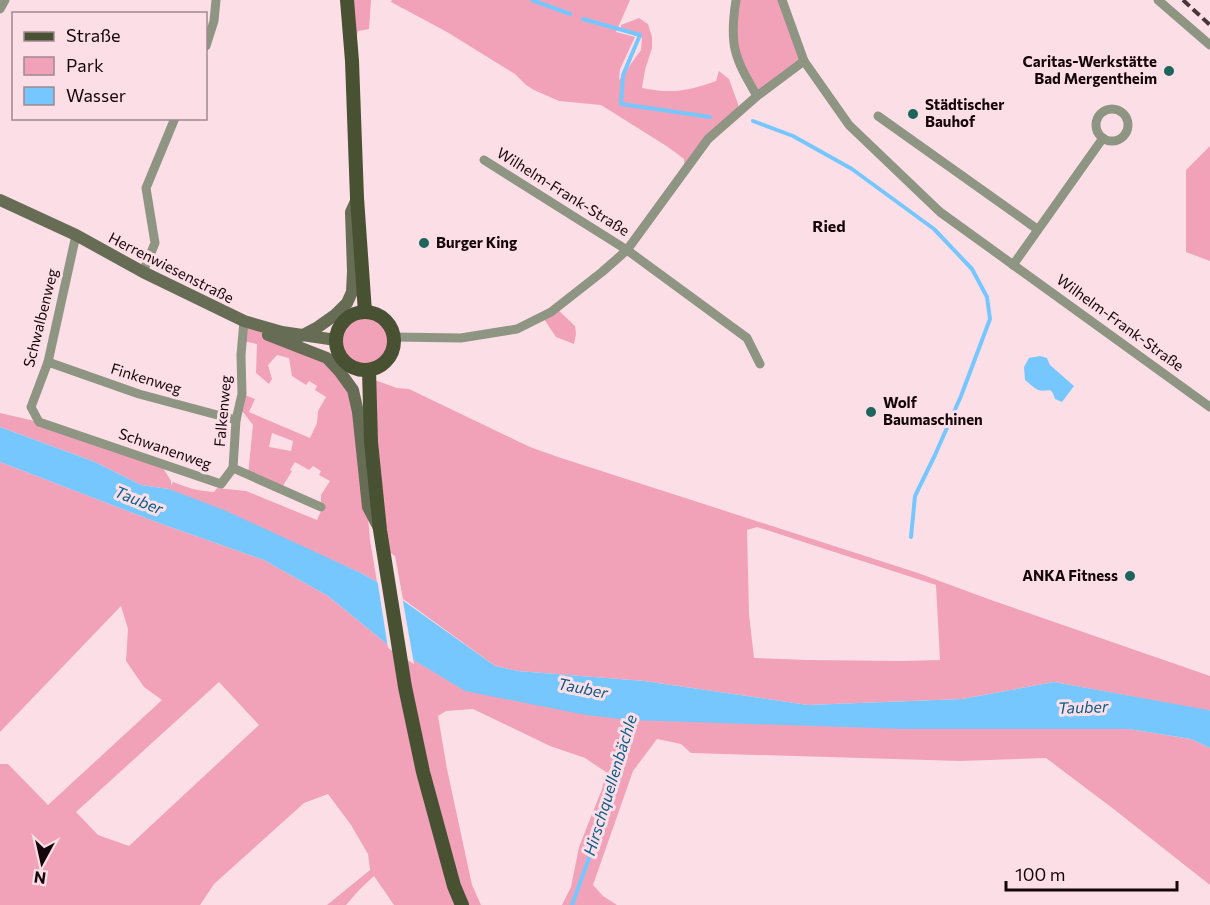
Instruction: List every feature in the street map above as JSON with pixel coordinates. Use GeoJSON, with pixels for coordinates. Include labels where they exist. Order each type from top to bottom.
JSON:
{"type":"FeatureCollection","features":[{"type":"Feature","properties":{"kind":"main road"},"geometry":{"type":"LineString","coordinates":[[347,0],[365,312]]}},
{"type":"Feature","properties":{"kind":"main road"},"geometry":{"type":"LineString","coordinates":[[365,312],[373,313],[387,322],[394,337],[391,355],[378,367],[369,370],[352,368],[345,363],[340,356],[336,340],[338,331],[348,317],[365,312]]}},
{"type":"Feature","properties":{"kind":"main road"},"geometry":{"type":"LineString","coordinates":[[369,370],[371,442],[380,530],[405,687],[423,772],[454,886],[462,905]]}},
{"type":"Feature","properties":{"kind":"street"},"geometry":{"type":"LineString","coordinates":[[0,9],[5,0]]}},
{"type":"Feature","properties":{"kind":"street"},"geometry":{"type":"LineString","coordinates":[[207,43],[214,21],[216,0]]}},
{"type":"Feature","properties":{"kind":"street"},"geometry":{"type":"LineString","coordinates":[[736,0],[733,22],[736,55],[757,96]]}},
{"type":"Feature","properties":{"kind":"street"},"geometry":{"type":"LineString","coordinates":[[782,0],[804,61]]}},
{"type":"Feature","properties":{"kind":"street"},"geometry":{"type":"LineString","coordinates":[[1158,0],[1210,45]]}},
{"type":"Feature","properties":{"kind":"street","name":"Wilhelm-Frank-Straße"},"geometry":{"type":"LineString","coordinates":[[394,337],[460,338],[517,329],[551,312],[627,250],[708,139],[757,96],[804,61],[849,125],[940,212],[1210,406]]}},
{"type":"Feature","properties":{"kind":"street"},"geometry":{"type":"LineString","coordinates":[[878,116],[1037,229]]}},
{"type":"Feature","properties":{"kind":"street"},"geometry":{"type":"LineString","coordinates":[[143,272],[155,243],[146,188],[174,120]]}},
{"type":"Feature","properties":{"kind":"street"},"geometry":{"type":"LineString","coordinates":[[1013,265],[1103,138]]}},
{"type":"Feature","properties":{"kind":"street","name":"Wilhelm-Frank-Straße"},"geometry":{"type":"LineString","coordinates":[[484,160],[627,250],[747,338],[760,364]]}},
{"type":"Feature","properties":{"kind":"street"},"geometry":{"type":"LineString","coordinates":[[301,336],[335,315],[347,303],[352,292],[351,212],[357,198]]}},
{"type":"Feature","properties":{"kind":"street","name":"Herrenwiesenstraße"},"geometry":{"type":"LineString","coordinates":[[0,200],[76,235],[143,272],[244,321],[301,336],[336,340]]}},
{"type":"Feature","properties":{"kind":"street","name":"Schwalbenweg"},"geometry":{"type":"LineString","coordinates":[[31,407],[48,362],[76,235]]}},
{"type":"Feature","properties":{"kind":"street"},"geometry":{"type":"LineString","coordinates":[[244,321],[274,338],[327,358],[352,390],[358,412],[368,507],[380,530]]}},
{"type":"Feature","properties":{"kind":"street","name":"Falkenweg"},"geometry":{"type":"LineString","coordinates":[[233,468],[236,420],[242,394],[241,356],[244,321]]}},
{"type":"Feature","properties":{"kind":"street","name":"Finkenweg"},"geometry":{"type":"LineString","coordinates":[[48,362],[139,394],[236,420]]}},
{"type":"Feature","properties":{"kind":"street","name":"Schwanenweg"},"geometry":{"type":"LineString","coordinates":[[31,407],[39,422],[221,484],[233,468],[321,507]]}},
{"type":"Feature","properties":{"kind":"green space"},"geometry":{"type":"Polygon","coordinates":[[[347,0],[371,0],[369,29],[358,31],[352,61],[347,0]]]}},
{"type":"Feature","properties":{"kind":"green space"},"geometry":{"type":"Polygon","coordinates":[[[392,0],[630,0],[616,32],[635,37],[620,69],[619,80],[641,50],[642,38],[621,31],[621,25],[639,18],[648,24],[652,37],[652,48],[642,88],[662,91],[688,89],[716,81],[719,71],[729,79],[739,112],[685,170],[684,159],[601,105],[559,101],[534,90],[515,74],[447,32],[391,2],[392,0]]]}},
{"type":"Feature","properties":{"kind":"green space"},"geometry":{"type":"Polygon","coordinates":[[[736,0],[782,0],[804,61],[757,96],[734,44],[736,0]]]}},
{"type":"Feature","properties":{"kind":"green space"},"geometry":{"type":"Polygon","coordinates":[[[1210,146],[1210,261],[1186,252],[1186,170],[1210,146]]]}},
{"type":"Feature","properties":{"kind":"green space"},"geometry":{"type":"Polygon","coordinates":[[[556,308],[575,326],[574,344],[556,337],[542,316],[556,308]]]}},
{"type":"Feature","properties":{"kind":"green space"},"geometry":{"type":"Polygon","coordinates":[[[365,312],[376,314],[389,325],[394,341],[392,352],[381,365],[365,370],[354,368],[341,357],[336,341],[338,330],[349,317],[365,312]]]}},
{"type":"Feature","properties":{"kind":"green space"},"geometry":{"type":"Polygon","coordinates":[[[244,321],[327,358],[353,390],[362,445],[370,540],[377,582],[169,489],[141,485],[95,462],[0,427],[0,413],[39,422],[160,463],[171,485],[173,482],[193,489],[214,492],[217,488],[246,491],[317,520],[321,511],[321,495],[330,481],[319,475],[321,471],[313,466],[309,470],[295,462],[281,489],[248,475],[253,425],[239,407],[242,394],[255,399],[249,412],[310,438],[317,423],[318,411],[326,397],[315,390],[317,386],[309,381],[306,385],[292,376],[289,358],[277,355],[268,365],[272,379],[269,384],[256,373],[257,344],[242,341],[244,321]],[[272,433],[269,447],[291,451],[293,441],[272,433]]]}},
{"type":"Feature","properties":{"kind":"green space"},"geometry":{"type":"Polygon","coordinates":[[[369,378],[397,388],[409,389],[530,447],[558,457],[918,573],[1210,676],[1210,711],[1054,682],[962,699],[808,705],[644,681],[518,671],[495,666],[403,599],[395,556],[383,548],[369,378]],[[757,527],[747,530],[749,614],[754,658],[940,660],[936,585],[757,527]]]}},
{"type":"Feature","properties":{"kind":"green space"},"geometry":{"type":"Polygon","coordinates":[[[0,462],[159,523],[264,560],[328,596],[387,644],[466,691],[1129,729],[1191,739],[1210,748],[1210,885],[1046,758],[960,761],[691,753],[681,744],[657,739],[633,771],[593,885],[603,896],[617,905],[562,905],[571,887],[579,847],[602,789],[606,772],[585,758],[550,746],[473,709],[446,711],[438,716],[472,885],[481,905],[394,905],[374,876],[346,905],[327,905],[370,870],[368,854],[351,825],[328,794],[304,803],[214,884],[200,905],[0,905],[0,764],[8,764],[48,805],[162,700],[144,687],[126,661],[128,629],[121,606],[0,732],[0,462]],[[219,682],[76,812],[98,835],[129,846],[259,725],[219,682]]]}},
{"type":"Feature","properties":{"kind":"water"},"geometry":{"type":"Polygon","coordinates":[[[1040,356],[1047,358],[1050,365],[1074,386],[1062,402],[1055,399],[1050,391],[1038,390],[1025,380],[1024,367],[1029,358],[1040,356]]]}},
{"type":"Feature","properties":{"kind":"water","name":"Tauber"},"geometry":{"type":"Polygon","coordinates":[[[0,427],[95,462],[141,485],[169,489],[224,510],[363,574],[495,666],[518,671],[644,681],[808,705],[962,699],[1054,682],[1208,710],[1210,711],[1210,748],[1191,739],[1129,729],[904,729],[630,720],[586,715],[465,691],[387,644],[328,596],[264,560],[159,523],[0,462],[0,427]]]}},
{"type":"Feature","properties":{"kind":"pier"},"geometry":{"type":"Polygon","coordinates":[[[377,578],[402,596],[414,664],[388,648],[377,578]]]}},
{"type":"Feature","properties":{"kind":"waterway"},"geometry":{"type":"LineString","coordinates":[[532,0],[570,14]]}},
{"type":"Feature","properties":{"kind":"waterway"},"geometry":{"type":"LineString","coordinates":[[583,19],[640,35],[623,75],[621,104],[710,117]]}},
{"type":"Feature","properties":{"kind":"waterway"},"geometry":{"type":"LineString","coordinates":[[753,121],[793,136],[852,169],[934,229],[972,269],[987,297],[990,319],[961,396],[915,496],[911,537]]}},
{"type":"Feature","properties":{"kind":"waterway","name":"Hirschquellenbächle"},"geometry":{"type":"LineString","coordinates":[[572,905],[606,811],[631,717]]}},
{"type":"Feature","properties":{"kind":"railway"},"geometry":{"type":"LineString","coordinates":[[1183,0],[1210,25]]}},
{"type":"Feature","properties":{"kind":"place","name":"Caritas-Werkstätte Bad Mergentheim"},"geometry":{"type":"Point","coordinates":[1169,71]}},
{"type":"Feature","properties":{"kind":"place","name":"Städtischer Bauhof"},"geometry":{"type":"Point","coordinates":[913,114]}},
{"type":"Feature","properties":{"kind":"place","name":"Burger King"},"geometry":{"type":"Point","coordinates":[424,243]}},
{"type":"Feature","properties":{"kind":"place","name":"Wolf Baumaschinen"},"geometry":{"type":"Point","coordinates":[871,412]}},
{"type":"Feature","properties":{"kind":"place","name":"ANKA Fitness"},"geometry":{"type":"Point","coordinates":[1130,576]}},
{"type":"Feature","properties":{"kind":"district","name":"Ried"},"geometry":{"type":"Point","coordinates":[829,226]}}]}
